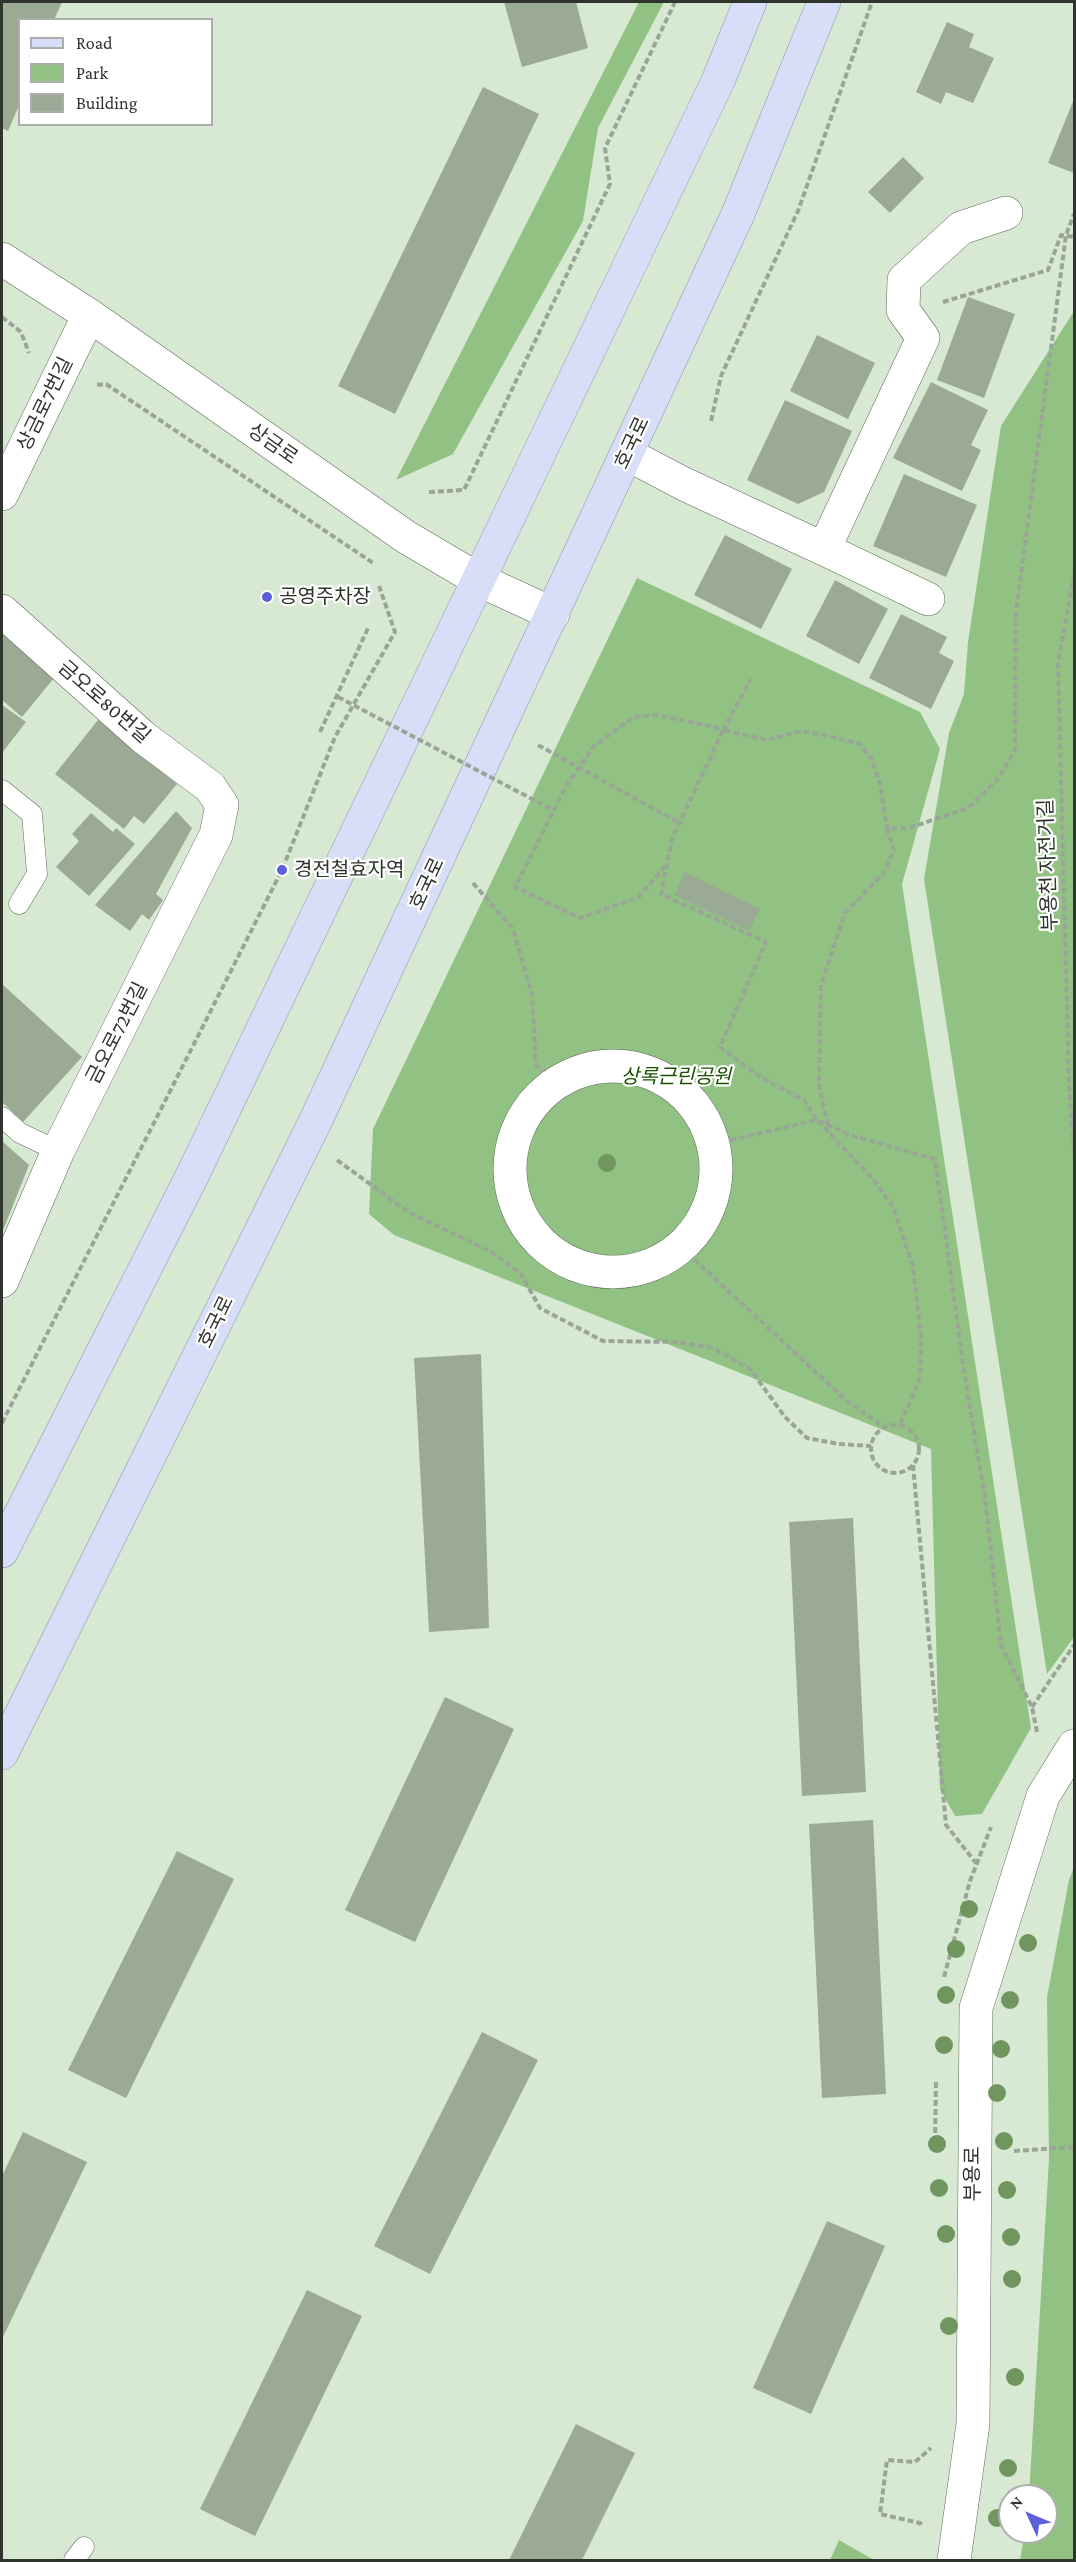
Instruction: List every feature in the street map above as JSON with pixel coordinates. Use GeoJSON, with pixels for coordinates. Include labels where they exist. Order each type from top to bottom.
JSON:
{"type":"FeatureCollection","features":[{"type":"Feature","properties":{"kind":"main road"},"geometry":{"type":"LineString","coordinates":[[2,1551],[193,1174],[718,81],[750,2]]}},
{"type":"Feature","properties":{"kind":"main road","name":"호국로"},"geometry":{"type":"LineString","coordinates":[[2,1753],[315,1122],[738,214],[824,2]]}},
{"type":"Feature","properties":{"kind":"street"},"geometry":{"type":"LineString","coordinates":[[824,549],[923,338],[903,310],[904,279],[961,228],[1006,213]]}},
{"type":"Feature","properties":{"kind":"street","name":"상금로"},"geometry":{"type":"LineString","coordinates":[[2,259],[89,315],[406,537],[479,580],[553,614]]}},
{"type":"Feature","properties":{"kind":"street","name":"상금로7번길"},"geometry":{"type":"LineString","coordinates":[[2,494],[89,315]]}},
{"type":"Feature","properties":{"kind":"street"},"geometry":{"type":"LineString","coordinates":[[627,454],[684,484],[928,599]]}},
{"type":"Feature","properties":{"kind":"street","name":"금오로80번길"},"geometry":{"type":"LineString","coordinates":[[2,611],[143,737],[210,787]]}},
{"type":"Feature","properties":{"kind":"street","name":"금오로72번길"},"geometry":{"type":"LineString","coordinates":[[2,1281],[58,1151],[216,835],[222,805],[210,787]]}},
{"type":"Feature","properties":{"kind":"street"},"geometry":{"type":"LineString","coordinates":[[615,1066],[638,1068],[678,1088],[694,1104],[706,1123],[717,1166],[708,1210],[696,1230],[681,1247],[662,1260],[640,1269],[616,1272],[593,1270],[570,1263],[550,1250],[533,1234],[520,1214],[513,1192],[510,1168],[521,1122],[535,1102],[552,1086],[572,1075],[593,1068],[615,1066]]}},
{"type":"Feature","properties":{"kind":"street","name":"부용로"},"geometry":{"type":"LineString","coordinates":[[954,2560],[973,2424],[976,2008],[1043,1797],[1074,1746]]}},
{"type":"Feature","properties":{"kind":"lane"},"geometry":{"type":"LineString","coordinates":[[2,790],[32,814],[37,874],[19,904]]}},
{"type":"Feature","properties":{"kind":"lane"},"geometry":{"type":"LineString","coordinates":[[2,1117],[20,1133],[58,1151]]}},
{"type":"Feature","properties":{"kind":"path"},"geometry":{"type":"LineString","coordinates":[[429,492],[464,490],[609,184],[605,148],[675,2]]}},
{"type":"Feature","properties":{"kind":"path"},"geometry":{"type":"LineString","coordinates":[[711,421],[721,376],[798,211],[872,2]]}},
{"type":"Feature","properties":{"kind":"path"},"geometry":{"type":"LineString","coordinates":[[887,829],[909,828],[968,808],[998,779],[1015,750],[1016,612],[1066,235],[1074,214]]}},
{"type":"Feature","properties":{"kind":"path"},"geometry":{"type":"LineString","coordinates":[[936,305],[1048,270],[1061,235],[1074,237]]}},
{"type":"Feature","properties":{"kind":"path"},"geometry":{"type":"LineString","coordinates":[[2,317],[21,332],[32,360]]}},
{"type":"Feature","properties":{"kind":"path"},"geometry":{"type":"LineString","coordinates":[[92,386],[106,384],[377,566]]}},
{"type":"Feature","properties":{"kind":"path","name":"부용천 자전거길"},"geometry":{"type":"LineString","coordinates":[[1074,574],[1058,663],[1069,1073],[1074,1157]]}},
{"type":"Feature","properties":{"kind":"path"},"geometry":{"type":"LineString","coordinates":[[2,1423],[282,870],[335,737],[395,632],[379,586]]}},
{"type":"Feature","properties":{"kind":"path"},"geometry":{"type":"LineString","coordinates":[[320,732],[369,626]]}},
{"type":"Feature","properties":{"kind":"path"},"geometry":{"type":"LineString","coordinates":[[751,679],[723,730],[672,838],[660,894],[765,942],[720,1047],[760,1077],[804,1100],[816,1120],[873,1179],[893,1207],[913,1266],[921,1338],[920,1378],[900,1425]]}},
{"type":"Feature","properties":{"kind":"path"},"geometry":{"type":"LineString","coordinates":[[338,697],[553,810]]}},
{"type":"Feature","properties":{"kind":"path"},"geometry":{"type":"LineString","coordinates":[[665,866],[639,897],[580,918],[515,887],[565,788],[593,747],[633,717],[656,715],[767,740],[801,731],[860,744],[872,760],[880,783],[887,829],[894,850],[883,874],[845,913],[821,985],[819,1086],[828,1126]]}},
{"type":"Feature","properties":{"kind":"path"},"geometry":{"type":"LineString","coordinates":[[538,745],[680,823]]}},
{"type":"Feature","properties":{"kind":"path"},"geometry":{"type":"LineString","coordinates":[[473,883],[513,929],[532,994],[536,1064],[552,1086]]}},
{"type":"Feature","properties":{"kind":"path"},"geometry":{"type":"LineString","coordinates":[[713,1144],[816,1120],[850,1135],[935,1159],[965,1378],[985,1497],[1001,1645],[1032,1707],[1038,1731],[1036,1739]]}},
{"type":"Feature","properties":{"kind":"path"},"geometry":{"type":"LineString","coordinates":[[336,1159],[410,1213],[492,1252],[521,1274],[540,1308],[603,1341],[678,1342],[712,1348],[750,1369],[785,1417],[807,1438],[839,1444],[871,1446]]}},
{"type":"Feature","properties":{"kind":"path"},"geometry":{"type":"LineString","coordinates":[[681,1247],[848,1402],[884,1426],[900,1425],[915,1434],[920,1450],[913,1465],[946,1825],[976,1863]]}},
{"type":"Feature","properties":{"kind":"path"},"geometry":{"type":"LineString","coordinates":[[884,1426],[872,1439],[873,1461],[885,1471],[899,1473],[913,1465]]}},
{"type":"Feature","properties":{"kind":"path"},"geometry":{"type":"LineString","coordinates":[[1032,1707],[1074,1645]]}},
{"type":"Feature","properties":{"kind":"path"},"geometry":{"type":"LineString","coordinates":[[945,1969],[976,1863],[992,1824]]}},
{"type":"Feature","properties":{"kind":"path"},"geometry":{"type":"LineString","coordinates":[[1014,2151],[1074,2147]]}},
{"type":"Feature","properties":{"kind":"path"},"geometry":{"type":"LineString","coordinates":[[915,2462],[887,2460],[880,2514],[921,2523]]}},
{"type":"Feature","properties":{"kind":"green space"},"geometry":{"type":"Polygon","coordinates":[[[639,2],[664,2],[598,128],[583,221],[453,454],[396,480],[639,2]]]}},
{"type":"Feature","properties":{"kind":"green space"},"geometry":{"type":"Polygon","coordinates":[[[1074,311],[1074,1637],[1047,1674],[924,879],[949,733],[964,694],[968,642],[1001,426],[1074,311]]]}},
{"type":"Feature","properties":{"kind":"green space","name":"상록근린공원"},"geometry":{"type":"Polygon","coordinates":[[[637,578],[920,712],[940,749],[902,884],[1031,1728],[982,1814],[955,1816],[940,1789],[931,1449],[394,1235],[369,1214],[373,1129],[637,578]]]}},
{"type":"Feature","properties":{"kind":"green space"},"geometry":{"type":"Polygon","coordinates":[[[1074,1867],[1074,2560],[1020,2560],[1023,2544],[1058,2544],[1058,2484],[1030,2484],[1049,2159],[1047,1997],[1069,1880],[1074,1867]]]}},
{"type":"Feature","properties":{"kind":"green space"},"geometry":{"type":"Polygon","coordinates":[[[839,2540],[874,2560],[830,2560],[839,2540]]]}},
{"type":"Feature","properties":{"kind":"building"},"geometry":{"type":"Polygon","coordinates":[[[2,2],[62,2],[55,18],[18,18],[18,108],[8,131],[2,128],[2,2]]]}},
{"type":"Feature","properties":{"kind":"building"},"geometry":{"type":"Polygon","coordinates":[[[504,2],[576,2],[588,48],[522,67],[504,2]]]}},
{"type":"Feature","properties":{"kind":"building"},"geometry":{"type":"Polygon","coordinates":[[[947,22],[974,34],[969,47],[994,58],[973,103],[946,92],[941,104],[916,92],[947,22]]]}},
{"type":"Feature","properties":{"kind":"building"},"geometry":{"type":"Polygon","coordinates":[[[483,87],[539,114],[395,414],[338,386],[483,87]]]}},
{"type":"Feature","properties":{"kind":"building"},"geometry":{"type":"Polygon","coordinates":[[[1074,99],[1074,173],[1048,163],[1074,99]]]}},
{"type":"Feature","properties":{"kind":"building"},"geometry":{"type":"Polygon","coordinates":[[[903,157],[924,178],[890,213],[868,192],[903,157]]]}},
{"type":"Feature","properties":{"kind":"building"},"geometry":{"type":"Polygon","coordinates":[[[968,297],[1015,314],[984,398],[937,380],[968,297]]]}},
{"type":"Feature","properties":{"kind":"building"},"geometry":{"type":"Polygon","coordinates":[[[817,335],[875,363],[848,419],[790,391],[817,335]]]}},
{"type":"Feature","properties":{"kind":"building"},"geometry":{"type":"Polygon","coordinates":[[[931,382],[988,410],[971,445],[981,450],[962,491],[893,458],[931,382]]]}},
{"type":"Feature","properties":{"kind":"building"},"geometry":{"type":"Polygon","coordinates":[[[785,400],[852,431],[824,492],[798,504],[747,480],[785,400]]]}},
{"type":"Feature","properties":{"kind":"building"},"geometry":{"type":"Polygon","coordinates":[[[904,474],[977,505],[946,577],[873,546],[904,474]]]}},
{"type":"Feature","properties":{"kind":"building"},"geometry":{"type":"Polygon","coordinates":[[[725,535],[792,569],[761,629],[694,595],[725,535]]]}},
{"type":"Feature","properties":{"kind":"building"},"geometry":{"type":"Polygon","coordinates":[[[835,580],[888,609],[859,664],[806,636],[835,580]]]}},
{"type":"Feature","properties":{"kind":"building"},"geometry":{"type":"Polygon","coordinates":[[[901,614],[947,637],[939,653],[954,661],[931,709],[869,678],[901,614]]]}},
{"type":"Feature","properties":{"kind":"building"},"geometry":{"type":"Polygon","coordinates":[[[2,634],[54,678],[22,717],[2,700],[2,634]]]}},
{"type":"Feature","properties":{"kind":"building"},"geometry":{"type":"Polygon","coordinates":[[[2,705],[26,722],[2,753],[2,705]]]}},
{"type":"Feature","properties":{"kind":"building"},"geometry":{"type":"Polygon","coordinates":[[[98,720],[177,784],[144,824],[134,816],[124,829],[55,774],[98,720]]]}},
{"type":"Feature","properties":{"kind":"building"},"geometry":{"type":"Polygon","coordinates":[[[176,811],[192,828],[156,894],[163,900],[149,920],[142,914],[130,931],[95,905],[176,811]]]}},
{"type":"Feature","properties":{"kind":"building"},"geometry":{"type":"Polygon","coordinates":[[[91,813],[113,832],[116,828],[135,844],[89,896],[56,867],[79,841],[72,834],[91,813]]]}},
{"type":"Feature","properties":{"kind":"building"},"geometry":{"type":"Polygon","coordinates":[[[685,872],[760,909],[749,931],[674,895],[685,872]]]}},
{"type":"Feature","properties":{"kind":"building"},"geometry":{"type":"Polygon","coordinates":[[[2,984],[82,1057],[23,1122],[2,1102],[2,984]]]}},
{"type":"Feature","properties":{"kind":"building"},"geometry":{"type":"Polygon","coordinates":[[[2,1141],[29,1165],[2,1233],[2,1141]]]}},
{"type":"Feature","properties":{"kind":"building"},"geometry":{"type":"Polygon","coordinates":[[[481,1354],[489,1628],[429,1632],[414,1358],[481,1354]]]}},
{"type":"Feature","properties":{"kind":"building"},"geometry":{"type":"Polygon","coordinates":[[[853,1518],[866,1792],[802,1796],[789,1522],[853,1518]]]}},
{"type":"Feature","properties":{"kind":"building"},"geometry":{"type":"Polygon","coordinates":[[[445,1697],[514,1729],[415,1942],[345,1910],[445,1697]]]}},
{"type":"Feature","properties":{"kind":"building"},"geometry":{"type":"Polygon","coordinates":[[[873,1820],[886,2094],[822,2098],[809,1824],[873,1820]]]}},
{"type":"Feature","properties":{"kind":"building"},"geometry":{"type":"Polygon","coordinates":[[[177,1851],[234,1879],[126,2098],[68,2070],[177,1851]]]}},
{"type":"Feature","properties":{"kind":"building"},"geometry":{"type":"Polygon","coordinates":[[[482,2032],[538,2060],[430,2274],[374,2246],[482,2032]]]}},
{"type":"Feature","properties":{"kind":"building"},"geometry":{"type":"Polygon","coordinates":[[[23,2132],[87,2162],[2,2339],[2,2176],[23,2132]]]}},
{"type":"Feature","properties":{"kind":"building"},"geometry":{"type":"Polygon","coordinates":[[[827,2221],[885,2246],[811,2414],[753,2388],[827,2221]]]}},
{"type":"Feature","properties":{"kind":"building"},"geometry":{"type":"Polygon","coordinates":[[[307,2290],[362,2316],[255,2536],[200,2509],[307,2290]]]}},
{"type":"Feature","properties":{"kind":"building"},"geometry":{"type":"Polygon","coordinates":[[[576,2424],[635,2453],[582,2560],[509,2560],[576,2424]]]}},
{"type":"Feature","properties":{"kind":"place","name":"공영주차장"},"geometry":{"type":"Point","coordinates":[267,597]}},
{"type":"Feature","properties":{"kind":"place","name":"경전철효자역"},"geometry":{"type":"Point","coordinates":[282,870]}}]}
